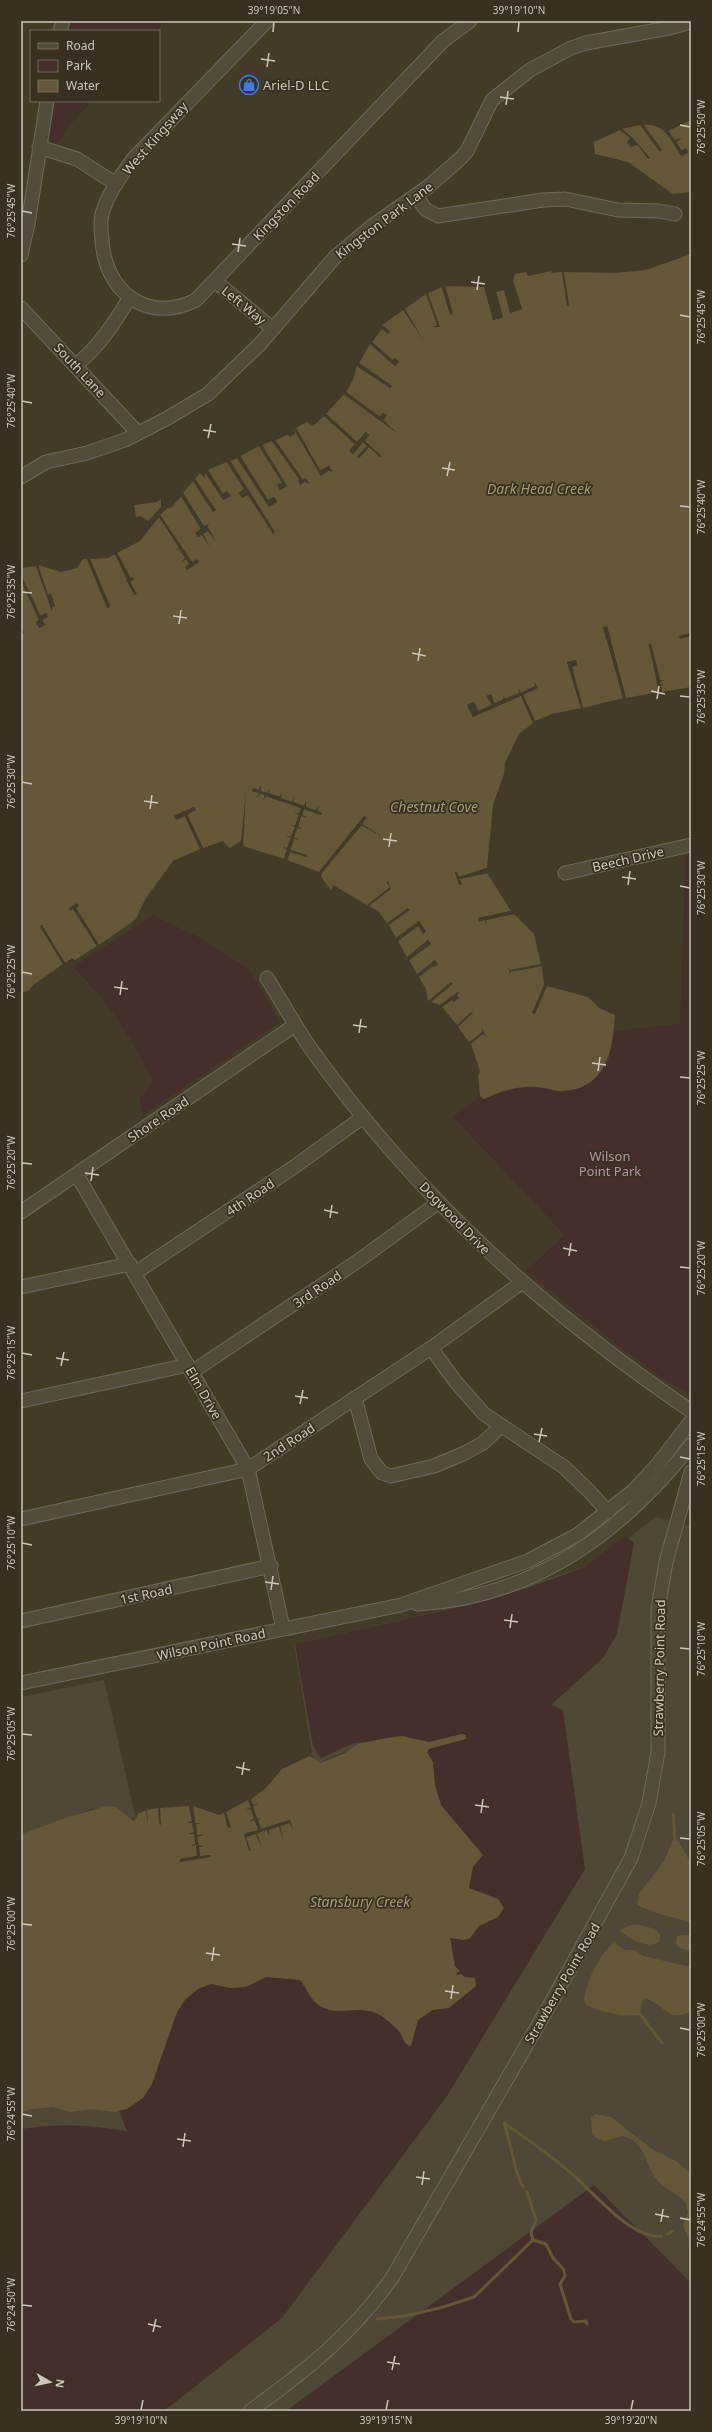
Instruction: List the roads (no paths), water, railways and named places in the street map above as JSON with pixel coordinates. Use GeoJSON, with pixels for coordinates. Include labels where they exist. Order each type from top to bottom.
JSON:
{"type":"FeatureCollection","features":[{"type":"Feature","properties":{"kind":"street","name":"West Kingsway"},"geometry":{"type":"LineString","coordinates":[[130,299],[114,282],[108,271],[102,245],[102,215],[116,184],[134,158],[266,21]]}},
{"type":"Feature","properties":{"kind":"street","name":"Kingston Road"},"geometry":{"type":"LineString","coordinates":[[130,299],[146,306],[168,308],[181,307],[196,300],[443,41],[470,21]]}},
{"type":"Feature","properties":{"kind":"street","name":"Kingston Park Lane"},"geometry":{"type":"LineString","coordinates":[[21,477],[46,462],[87,453],[125,440],[166,419],[208,394],[241,364],[335,257],[372,226],[416,195],[461,158],[467,151],[492,100],[530,70],[571,48],[669,28],[691,22]]}},
{"type":"Feature","properties":{"kind":"street"},"geometry":{"type":"LineString","coordinates":[[21,255],[28,224],[47,102]]}},
{"type":"Feature","properties":{"kind":"street"},"geometry":{"type":"LineString","coordinates":[[39,147],[77,159],[116,184]]}},
{"type":"Feature","properties":{"kind":"street"},"geometry":{"type":"LineString","coordinates":[[416,195],[425,209],[438,216],[542,200],[564,199],[618,210],[659,211],[675,214]]}},
{"type":"Feature","properties":{"kind":"street","name":"Left Way"},"geometry":{"type":"LineString","coordinates":[[215,281],[272,328]]}},
{"type":"Feature","properties":{"kind":"street"},"geometry":{"type":"LineString","coordinates":[[76,365],[89,355],[130,299]]}},
{"type":"Feature","properties":{"kind":"street","name":"South Lane"},"geometry":{"type":"LineString","coordinates":[[21,308],[76,365],[138,433]]}},
{"type":"Feature","properties":{"kind":"street","name":"Beech Drive"},"geometry":{"type":"LineString","coordinates":[[565,873],[691,845]]}},
{"type":"Feature","properties":{"kind":"street","name":"Dogwood Drive"},"geometry":{"type":"LineString","coordinates":[[267,978],[295,1025],[363,1117],[439,1202],[521,1282],[611,1355],[691,1411]]}},
{"type":"Feature","properties":{"kind":"street","name":"Shore Road"},"geometry":{"type":"LineString","coordinates":[[21,1212],[77,1176],[295,1025]]}},
{"type":"Feature","properties":{"kind":"street","name":"4th Road"},"geometry":{"type":"LineString","coordinates":[[21,1287],[133,1269],[282,1175],[363,1117]]}},
{"type":"Feature","properties":{"kind":"street","name":"Elm Drive"},"geometry":{"type":"LineString","coordinates":[[77,1176],[133,1269],[248,1469],[271,1566],[283,1628]]}},
{"type":"Feature","properties":{"kind":"street","name":"3rd Road"},"geometry":{"type":"LineString","coordinates":[[21,1401],[190,1369],[358,1261],[439,1202]]}},
{"type":"Feature","properties":{"kind":"street","name":"2nd Road"},"geometry":{"type":"LineString","coordinates":[[21,1518],[248,1469],[431,1348],[521,1282]]}},
{"type":"Feature","properties":{"kind":"street"},"geometry":{"type":"LineString","coordinates":[[431,1348],[455,1381],[484,1414],[546,1453],[564,1467],[608,1512]]}},
{"type":"Feature","properties":{"kind":"street"},"geometry":{"type":"LineString","coordinates":[[355,1398],[371,1459],[382,1474],[391,1476],[427,1468],[466,1453],[483,1443],[501,1426]]}},
{"type":"Feature","properties":{"kind":"street","name":"Wilson Point Road"},"geometry":{"type":"LineString","coordinates":[[401,1605],[528,1561],[577,1535],[608,1512],[648,1475],[691,1421]]}},
{"type":"Feature","properties":{"kind":"street","name":"Wilson Point Road"},"geometry":{"type":"LineString","coordinates":[[21,1684],[283,1628],[401,1605],[444,1602],[472,1597],[524,1580],[566,1560],[601,1537],[664,1478],[691,1445]]}},
{"type":"Feature","properties":{"kind":"street","name":"Strawberry Point Road"},"geometry":{"type":"LineString","coordinates":[[250,2411],[316,2363],[360,2320],[392,2278],[552,2001],[631,1858],[649,1803],[658,1752],[658,1616],[661,1588],[691,1472]]}},
{"type":"Feature","properties":{"kind":"street","name":"1st Road"},"geometry":{"type":"LineString","coordinates":[[21,1621],[271,1566]]}},
{"type":"Feature","properties":{"kind":"water"},"geometry":{"type":"Polygon","coordinates":[[[691,120],[691,192],[673,194],[628,162],[595,154],[594,142],[620,130],[630,137],[622,129],[640,125],[660,152],[662,150],[644,125],[657,127],[667,134],[682,156],[688,152],[686,149],[682,151],[676,142],[682,138],[675,141],[668,131],[691,120]],[[631,138],[627,142],[631,147],[637,145],[650,158],[631,138]]]}},
{"type":"Feature","properties":{"kind":"water","name":"Dark Head Creek"},"geometry":{"type":"Polygon","coordinates":[[[691,254],[691,633],[679,636],[680,639],[691,636],[691,687],[662,692],[661,686],[663,684],[660,685],[660,682],[663,681],[660,680],[651,644],[649,645],[659,692],[626,698],[607,627],[603,627],[623,698],[583,708],[572,667],[577,665],[576,660],[567,662],[581,708],[552,714],[535,721],[523,695],[535,686],[521,693],[518,688],[520,693],[505,699],[503,695],[504,699],[494,704],[491,694],[487,696],[492,705],[478,711],[474,702],[467,705],[473,717],[521,695],[533,723],[519,734],[505,763],[504,774],[493,805],[487,868],[459,877],[455,872],[459,885],[460,879],[487,873],[511,911],[478,918],[485,920],[486,925],[486,920],[514,914],[534,934],[541,964],[510,970],[508,967],[510,976],[510,972],[542,966],[544,985],[532,1013],[535,1014],[547,986],[588,997],[599,1008],[615,1015],[612,1041],[605,1065],[599,1075],[590,1083],[578,1088],[564,1091],[540,1087],[523,1087],[484,1099],[480,1096],[478,1076],[480,1071],[471,1044],[483,1034],[486,1037],[482,1027],[482,1032],[469,1042],[458,1027],[473,1013],[471,1012],[457,1025],[442,1007],[452,1000],[454,1002],[459,998],[457,996],[459,991],[440,1005],[431,1002],[453,984],[451,982],[428,1001],[426,989],[419,977],[438,964],[435,960],[417,974],[409,960],[431,944],[428,940],[407,957],[398,941],[418,926],[426,932],[419,921],[396,938],[389,925],[410,910],[408,908],[387,923],[378,911],[369,906],[391,889],[388,881],[386,882],[390,887],[367,905],[333,885],[331,890],[321,877],[322,872],[362,825],[382,837],[362,824],[364,816],[319,872],[287,860],[290,852],[307,857],[307,855],[290,850],[294,839],[299,839],[294,838],[297,828],[302,828],[298,827],[301,816],[306,817],[302,815],[304,809],[321,815],[317,811],[319,806],[316,811],[305,807],[306,801],[304,806],[293,802],[294,798],[292,802],[280,798],[282,793],[280,797],[268,793],[269,789],[267,793],[260,791],[261,786],[259,790],[253,788],[252,791],[259,793],[257,798],[260,793],[265,795],[263,800],[266,796],[301,808],[299,814],[294,812],[299,815],[295,826],[290,824],[295,827],[291,837],[286,836],[291,838],[287,848],[283,847],[287,849],[284,859],[243,846],[246,791],[241,841],[230,848],[223,841],[203,848],[187,814],[196,810],[194,807],[174,816],[176,820],[185,816],[200,849],[173,861],[146,898],[135,920],[99,945],[76,908],[73,909],[97,946],[75,960],[72,958],[65,963],[41,925],[40,927],[63,964],[32,986],[29,990],[21,993],[21,634],[24,633],[21,626],[21,581],[40,620],[36,622],[39,628],[45,625],[21,575],[21,568],[36,566],[52,611],[52,607],[54,606],[51,594],[48,595],[38,565],[61,572],[77,568],[83,559],[87,559],[108,608],[110,606],[90,559],[108,558],[115,554],[128,579],[126,580],[135,595],[136,594],[130,582],[134,579],[131,578],[117,553],[140,541],[159,517],[186,558],[182,561],[186,559],[190,564],[187,570],[199,562],[192,562],[160,515],[166,509],[172,507],[181,496],[201,529],[196,533],[198,537],[202,534],[210,546],[203,534],[208,531],[216,542],[207,526],[209,524],[204,527],[183,493],[193,481],[213,511],[215,510],[195,479],[200,473],[205,478],[205,472],[224,500],[230,496],[227,491],[223,494],[208,470],[227,462],[244,489],[239,493],[242,498],[248,495],[275,532],[230,461],[237,458],[269,507],[277,502],[274,497],[268,500],[240,456],[259,446],[282,483],[277,485],[281,490],[287,486],[262,445],[272,441],[300,479],[301,484],[306,478],[303,480],[275,440],[288,435],[290,437],[295,433],[294,429],[321,476],[329,470],[332,472],[329,466],[320,471],[296,428],[307,422],[313,426],[324,416],[355,444],[349,451],[353,454],[363,442],[367,446],[357,457],[359,458],[369,447],[380,457],[381,456],[365,441],[369,435],[366,432],[357,442],[326,414],[344,394],[397,433],[383,420],[387,415],[383,413],[380,417],[346,392],[353,380],[357,366],[390,388],[392,386],[359,363],[370,344],[395,366],[399,362],[395,358],[393,360],[372,342],[382,329],[388,334],[390,331],[382,325],[403,310],[424,341],[405,309],[426,294],[437,325],[432,327],[440,327],[428,293],[442,287],[450,314],[453,313],[445,286],[484,287],[493,320],[503,317],[496,292],[504,289],[510,312],[522,309],[513,281],[515,274],[526,272],[528,276],[551,271],[552,273],[562,272],[567,306],[569,305],[564,272],[615,273],[646,270],[691,254]]]}},
{"type":"Feature","properties":{"kind":"water"},"geometry":{"type":"Polygon","coordinates":[[[161,499],[161,507],[148,521],[141,516],[136,517],[134,505],[157,502],[161,499]]]}},
{"type":"Feature","properties":{"kind":"water","name":"Stansbury Creek"},"geometry":{"type":"Polygon","coordinates":[[[462,1734],[466,1735],[466,1739],[429,1749],[427,1752],[433,1762],[435,1785],[441,1805],[483,1855],[473,1867],[469,1888],[498,1899],[504,1908],[498,1917],[479,1926],[470,1938],[465,1940],[450,1938],[455,1966],[460,1971],[456,1973],[457,1975],[461,1974],[465,1977],[475,1978],[476,1986],[449,2008],[433,2010],[418,2020],[411,2046],[406,2044],[400,2032],[396,2028],[385,2018],[376,2013],[360,2010],[338,2011],[323,2008],[309,1995],[300,1980],[266,1977],[246,1987],[230,1988],[211,1984],[198,1989],[185,2000],[177,2012],[152,2084],[143,2098],[127,2109],[115,2112],[91,2109],[70,2112],[52,2107],[30,2109],[21,2113],[21,1834],[68,1817],[107,1806],[116,1807],[134,1821],[139,1813],[146,1810],[148,1826],[147,1810],[158,1808],[159,1824],[161,1825],[160,1808],[189,1806],[192,1821],[187,1823],[192,1823],[194,1832],[188,1834],[194,1833],[196,1844],[191,1846],[196,1845],[197,1856],[180,1859],[180,1862],[211,1855],[200,1856],[199,1847],[204,1846],[199,1846],[197,1837],[204,1835],[197,1835],[195,1824],[201,1823],[195,1823],[193,1806],[219,1815],[224,1813],[228,1828],[231,1827],[226,1812],[248,1800],[251,1808],[246,1810],[251,1809],[254,1819],[249,1821],[255,1820],[258,1830],[244,1834],[250,1851],[246,1837],[256,1833],[261,1848],[257,1833],[267,1830],[270,1835],[268,1830],[279,1826],[283,1841],[280,1826],[290,1823],[293,1829],[290,1820],[261,1829],[258,1820],[261,1818],[257,1819],[253,1806],[258,1804],[253,1805],[251,1799],[265,1789],[282,1769],[310,1756],[320,1763],[343,1754],[358,1744],[386,1738],[402,1736],[429,1742],[462,1734]]]}},
{"type":"Feature","properties":{"kind":"water"},"geometry":{"type":"Polygon","coordinates":[[[673,1840],[678,1841],[691,1863],[691,1922],[659,1914],[637,1905],[639,1894],[664,1861],[673,1840]]]}},
{"type":"Feature","properties":{"kind":"water"},"geometry":{"type":"Polygon","coordinates":[[[631,1925],[653,1929],[660,1934],[660,1941],[650,1945],[644,1944],[633,1940],[619,1930],[631,1925]]]}},
{"type":"Feature","properties":{"kind":"water"},"geometry":{"type":"Polygon","coordinates":[[[691,1935],[691,1951],[679,1948],[676,1944],[677,1936],[691,1935]]]}},
{"type":"Feature","properties":{"kind":"water"},"geometry":{"type":"Polygon","coordinates":[[[615,1943],[626,1950],[635,1950],[643,1956],[691,1967],[691,2011],[677,2015],[672,2014],[652,2001],[646,1999],[642,2001],[640,2014],[628,2016],[612,2014],[585,2004],[584,1998],[589,1980],[599,1960],[610,1946],[615,1943]]]}},
{"type":"Feature","properties":{"kind":"water"},"geometry":{"type":"Polygon","coordinates":[[[595,2114],[611,2117],[652,2149],[676,2161],[691,2174],[691,2245],[683,2225],[688,2212],[686,2203],[657,2180],[644,2154],[630,2138],[622,2136],[605,2141],[596,2138],[592,2134],[591,2118],[595,2114]]]}},
{"type":"Feature","properties":{"kind":"waterway"},"geometry":{"type":"LineString","coordinates":[[673,1814],[675,1840]]}},
{"type":"Feature","properties":{"kind":"waterway"},"geometry":{"type":"LineString","coordinates":[[640,2014],[662,2043]]}},
{"type":"Feature","properties":{"kind":"waterway"},"geometry":{"type":"LineString","coordinates":[[504,2123],[557,2161],[614,2214],[626,2223],[638,2231],[650,2235],[662,2236]]}},
{"type":"Feature","properties":{"kind":"waterway"},"geometry":{"type":"LineString","coordinates":[[504,2124],[517,2172],[523,2187]]}},
{"type":"Feature","properties":{"kind":"waterway"},"geometry":{"type":"LineString","coordinates":[[527,2192],[536,2220],[531,2233],[533,2240]]}},
{"type":"Feature","properties":{"kind":"waterway"},"geometry":{"type":"LineString","coordinates":[[667,2234],[673,2231]]}},
{"type":"Feature","properties":{"kind":"waterway"},"geometry":{"type":"LineString","coordinates":[[533,2240],[546,2244],[553,2258],[564,2270],[565,2276],[560,2284],[571,2319],[574,2322],[586,2321],[587,2324]]}},
{"type":"Feature","properties":{"kind":"waterway"},"geometry":{"type":"LineString","coordinates":[[377,2319],[405,2316],[440,2308],[474,2297],[533,2240]]}},
{"type":"Feature","properties":{"kind":"place","name":"Ariel-D LLC"},"geometry":{"type":"Point","coordinates":[249,85]}},
{"type":"Feature","properties":{"kind":"water label","name":"Chestnut Cove"},"geometry":{"type":"Point","coordinates":[434,807]}},
{"type":"Feature","properties":{"kind":"park label","name":"Wilson Point Park"},"geometry":{"type":"Point","coordinates":[610,1164]}}]}
